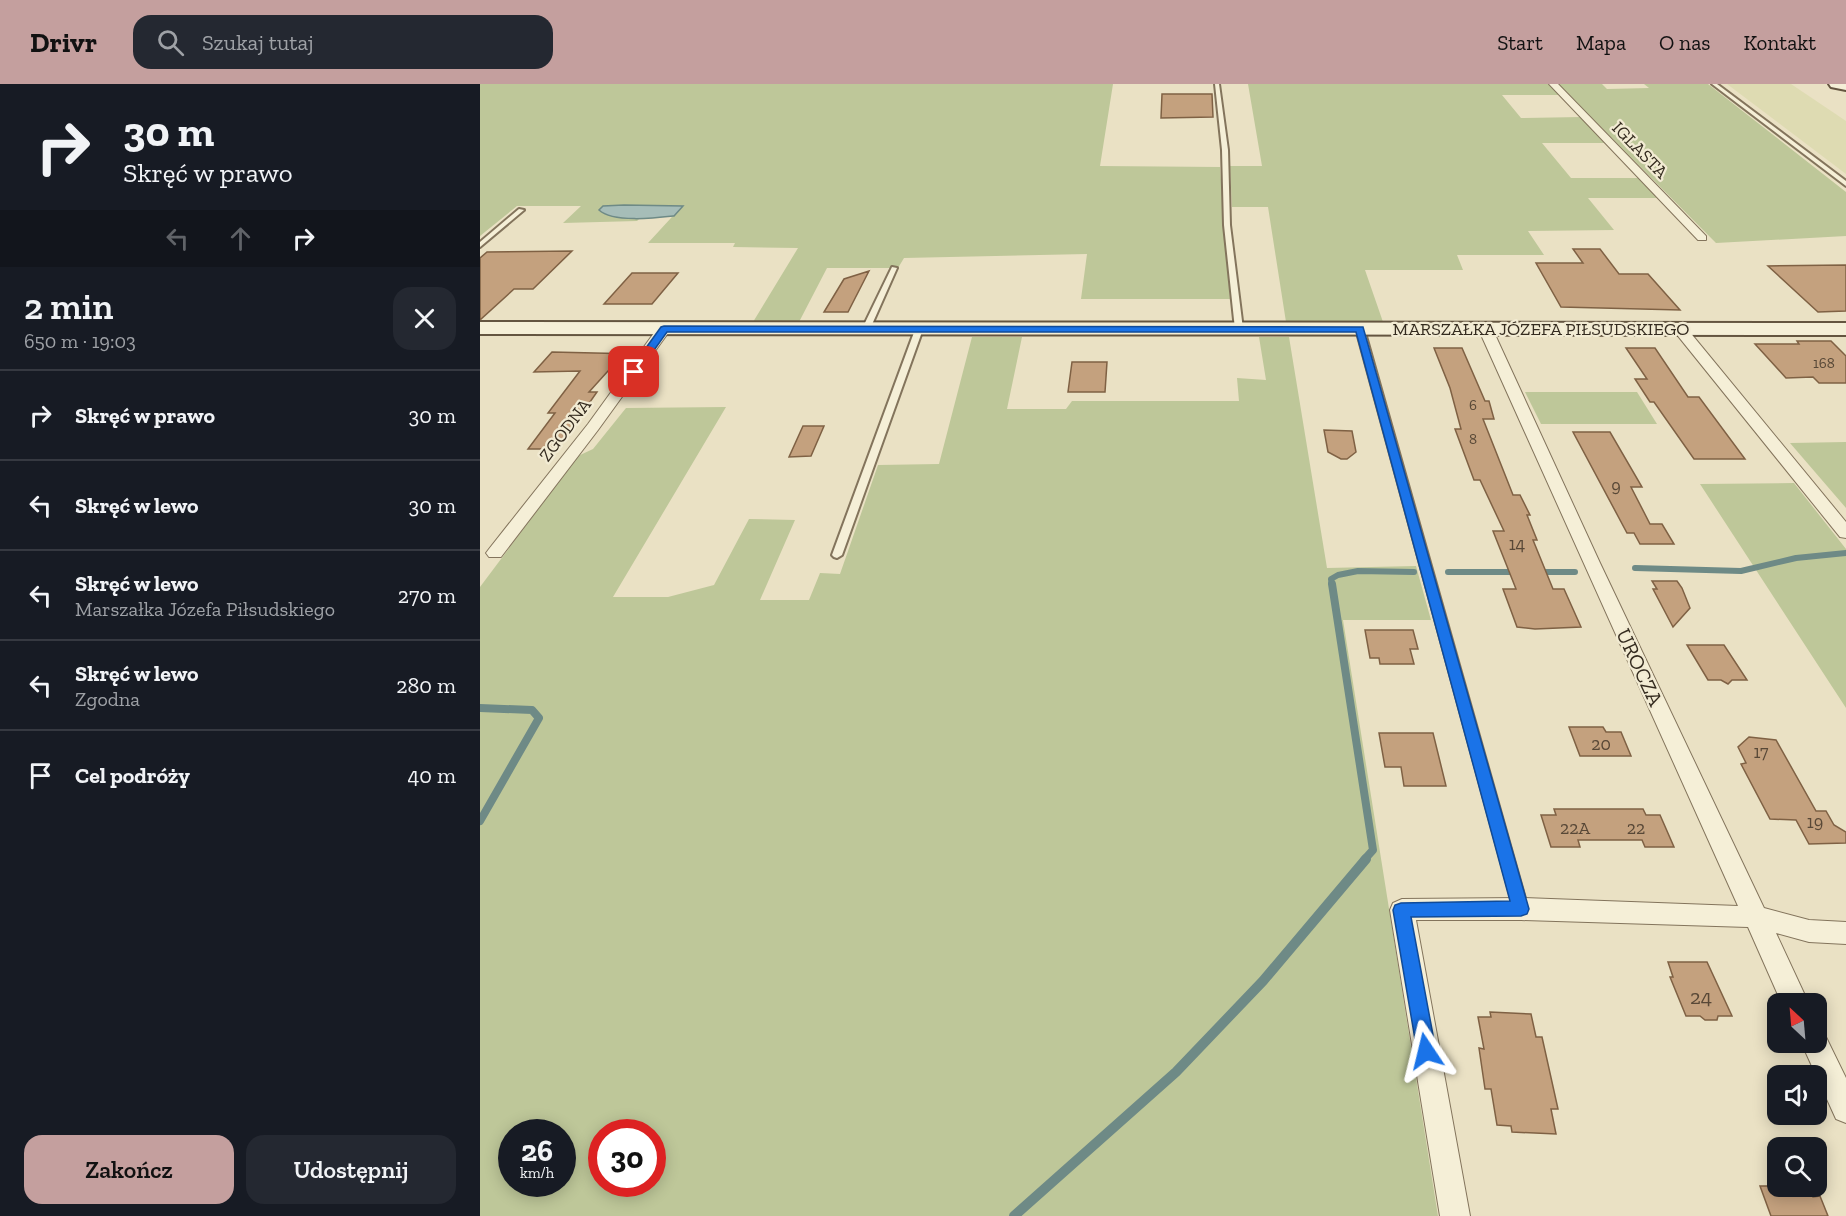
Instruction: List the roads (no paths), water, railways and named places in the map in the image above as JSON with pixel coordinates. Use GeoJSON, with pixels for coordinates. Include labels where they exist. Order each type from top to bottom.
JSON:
{"type":"FeatureCollection","features":[{"type":"Feature","properties":{"kind":"street","name":"IGLASTA"},"geometry":{"type":"LineString","coordinates":[[1553,84],[1702,238]]}},
{"type":"Feature","properties":{"kind":"street"},"geometry":{"type":"LineString","coordinates":[[1835,84],[1846,86]]}},
{"type":"Feature","properties":{"kind":"street","name":"MARSZAŁKA JÓZEFA PIŁSUDSKIEGO"},"geometry":{"type":"LineString","coordinates":[[480,328],[1846,329]]}},
{"type":"Feature","properties":{"kind":"street","name":"UROCZA"},"geometry":{"type":"LineString","coordinates":[[1485,328],[1591,563],[1791,993]]}},
{"type":"Feature","properties":{"kind":"street"},"geometry":{"type":"LineString","coordinates":[[1679,328],[1846,533]]}},
{"type":"Feature","properties":{"kind":"street","name":"ZGODNA"},"geometry":{"type":"LineString","coordinates":[[495,553],[593,427],[664,329]]}},
{"type":"Feature","properties":{"kind":"street"},"geometry":{"type":"LineString","coordinates":[[1455,1216],[1401,910],[1521,909],[1757,917],[1809,931],[1846,933]]}},
{"type":"Feature","properties":{"kind":"street"},"geometry":{"type":"LineString","coordinates":[[1819,1053],[1846,1109]]}},
{"type":"Feature","properties":{"kind":"lane"},"geometry":{"type":"LineString","coordinates":[[1217,84],[1225,150],[1227,225],[1239,329]]}},
{"type":"Feature","properties":{"kind":"lane"},"geometry":{"type":"LineString","coordinates":[[1714,84],[1846,184]]}},
{"type":"Feature","properties":{"kind":"lane"},"geometry":{"type":"LineString","coordinates":[[480,245],[522,210]]}},
{"type":"Feature","properties":{"kind":"lane"},"geometry":{"type":"LineString","coordinates":[[866,329],[894,268]]}},
{"type":"Feature","properties":{"kind":"lane"},"geometry":{"type":"LineString","coordinates":[[837,555],[919,329]]}},
{"type":"Feature","properties":{"kind":"lane"},"geometry":{"type":"LineString","coordinates":[[1359,329],[1521,909]]}},
{"type":"Feature","properties":{"kind":"water"},"geometry":{"type":"Polygon","coordinates":[[[603,206],[683,206],[674,216],[646,218],[614,217],[599,210],[603,206]]]}},
{"type":"Feature","properties":{"kind":"waterway"},"geometry":{"type":"LineString","coordinates":[[1635,568],[1741,571],[1796,558],[1846,553]]}},
{"type":"Feature","properties":{"kind":"waterway"},"geometry":{"type":"LineString","coordinates":[[1332,586],[1331,579],[1338,575],[1358,571],[1414,572]]}},
{"type":"Feature","properties":{"kind":"waterway"},"geometry":{"type":"LineString","coordinates":[[1448,572],[1519,572]]}},
{"type":"Feature","properties":{"kind":"waterway"},"geometry":{"type":"LineString","coordinates":[[1537,572],[1575,572]]}},
{"type":"Feature","properties":{"kind":"waterway"},"geometry":{"type":"LineString","coordinates":[[1332,584],[1373,850],[1364,860]]}},
{"type":"Feature","properties":{"kind":"waterway"},"geometry":{"type":"LineString","coordinates":[[480,708],[532,710],[539,718],[480,821]]}},
{"type":"Feature","properties":{"kind":"waterway"},"geometry":{"type":"LineString","coordinates":[[1014,1216],[1176,1072],[1263,981],[1366,859]]}}]}
